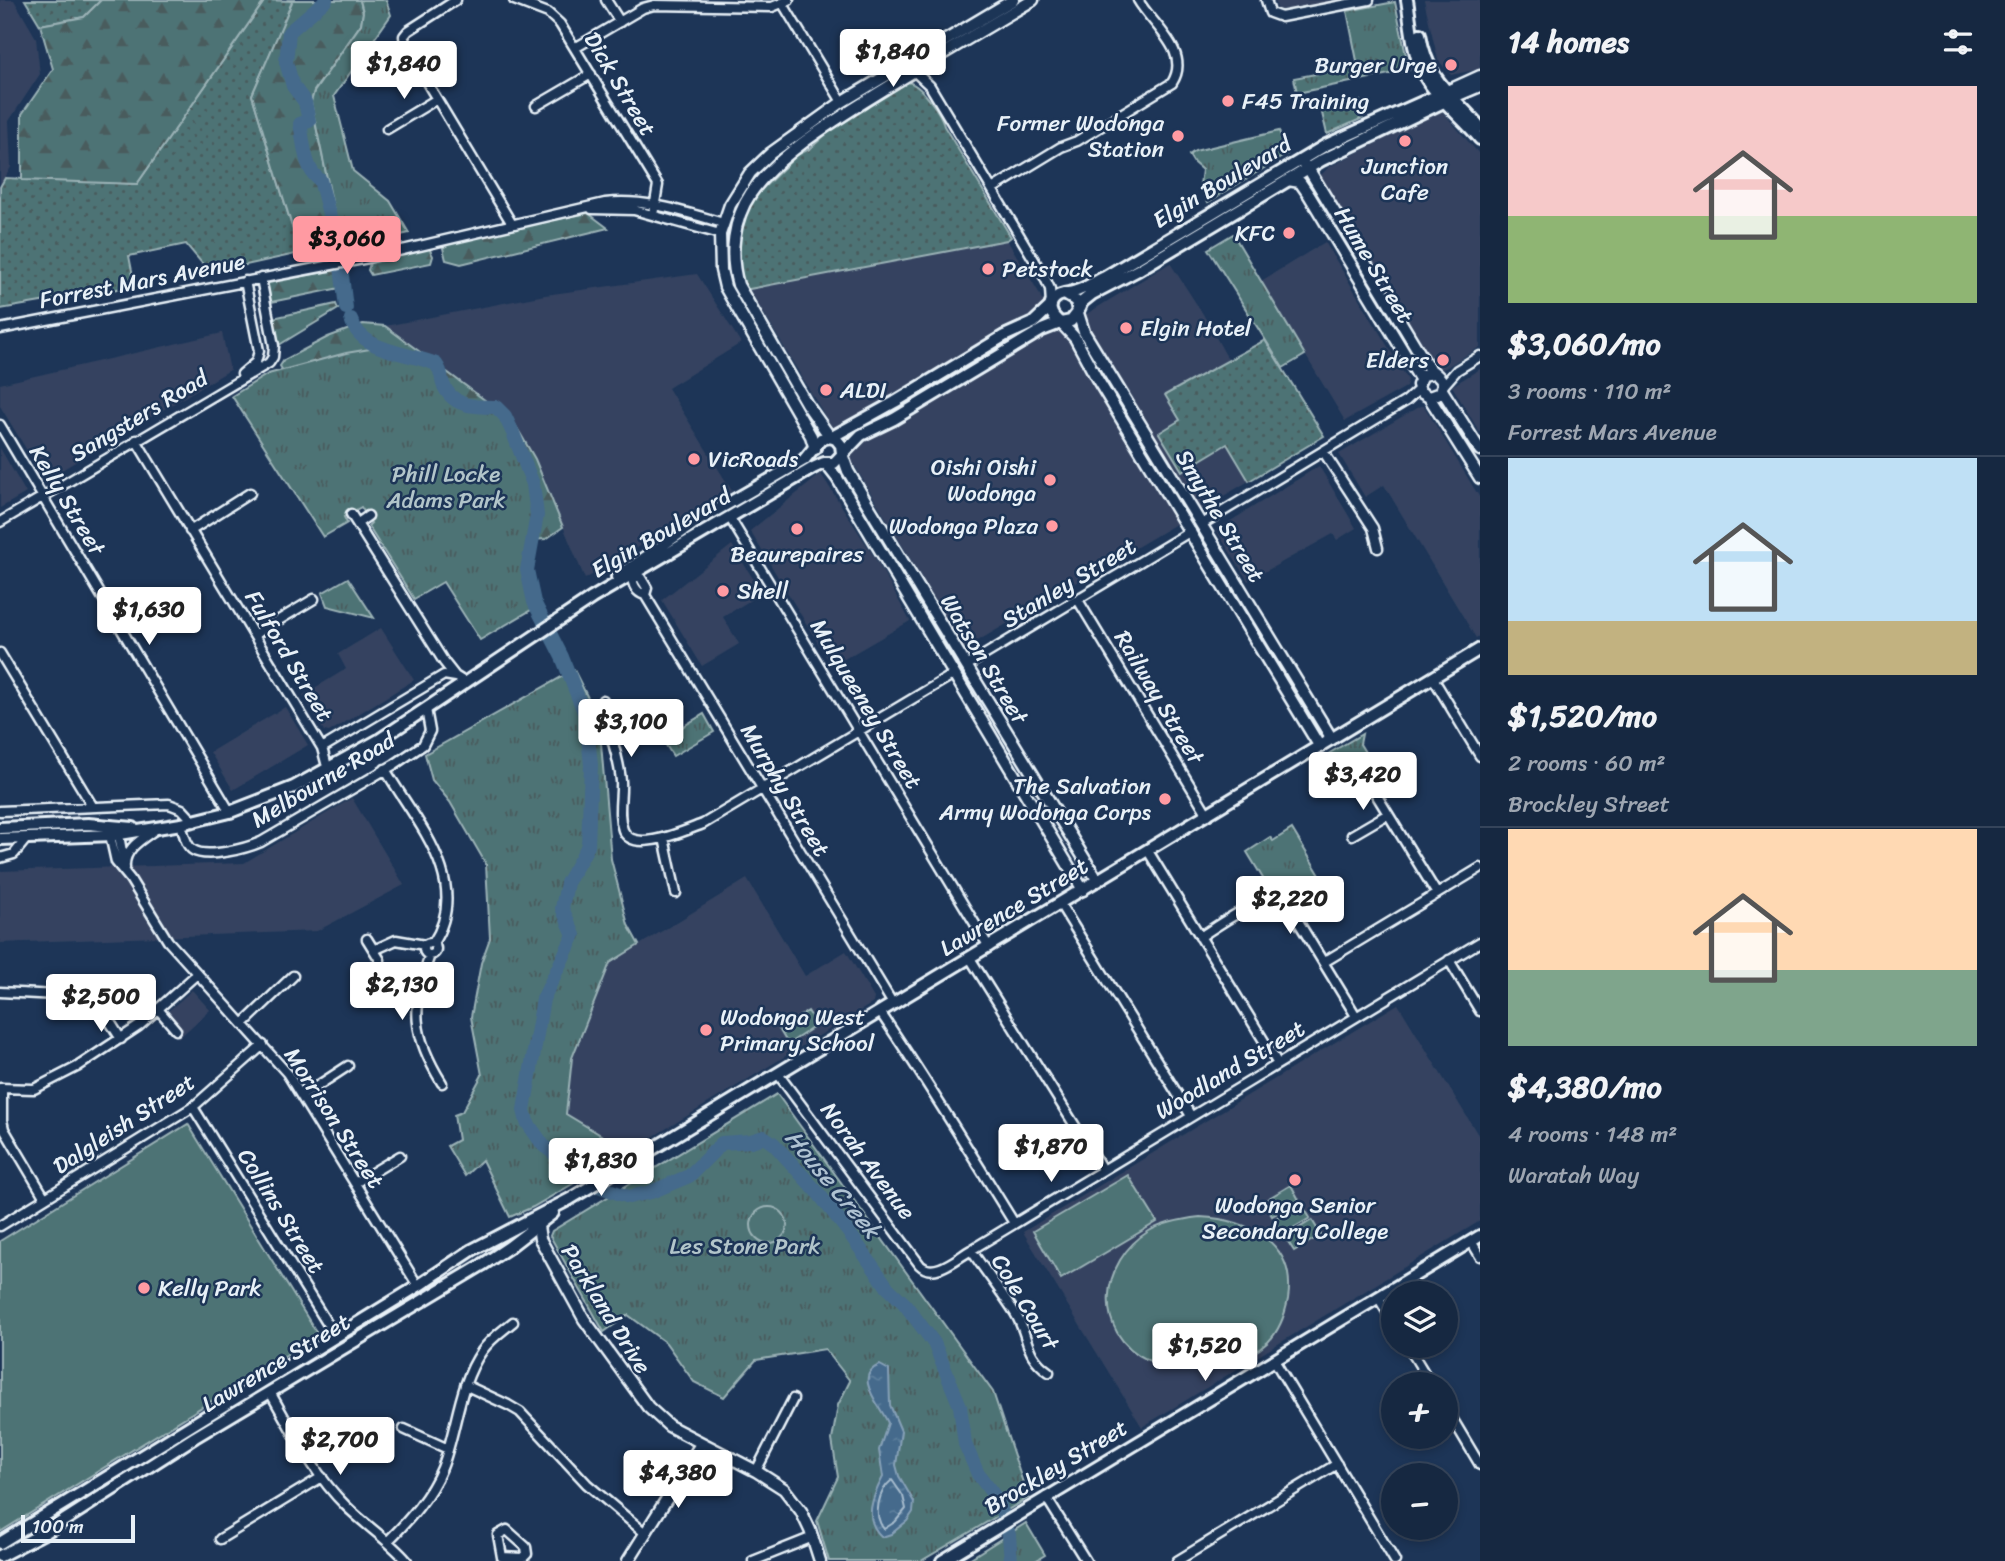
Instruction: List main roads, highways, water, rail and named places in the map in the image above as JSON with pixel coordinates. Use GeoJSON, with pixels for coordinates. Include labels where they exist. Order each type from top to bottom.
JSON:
{"type":"FeatureCollection","features":[{"type":"Feature","properties":{"kind":"main road"},"geometry":{"type":"LineString","coordinates":[[1407,0],[1417,60],[1426,79],[1480,127]]}},
{"type":"Feature","properties":{"kind":"main road"},"geometry":{"type":"LineString","coordinates":[[1414,0],[1425,59],[1446,96],[1480,139]]}},
{"type":"Feature","properties":{"kind":"main road","name":"Elgin Boulevard"},"geometry":{"type":"LineString","coordinates":[[1065,295],[1105,277],[1334,141],[1446,96]]}},
{"type":"Feature","properties":{"kind":"main road","name":"Elgin Boulevard"},"geometry":{"type":"LineString","coordinates":[[1078,312],[1082,302],[1092,294],[1121,280],[1334,153],[1446,96]]}},
{"type":"Feature","properties":{"kind":"main road"},"geometry":{"type":"LineString","coordinates":[[1065,295],[1074,299],[1078,312],[1071,321],[1042,330],[894,419],[861,435],[834,463],[825,463],[817,458],[815,449],[819,441],[860,423],[1004,336],[1033,323],[1051,305],[1056,298],[1065,295]]}},
{"type":"Feature","properties":{"kind":"main road"},"geometry":{"type":"LineString","coordinates":[[1051,305],[1052,316],[1060,323]]}},
{"type":"Feature","properties":{"kind":"main road"},"geometry":{"type":"LineString","coordinates":[[831,437],[840,443],[842,453]]}},
{"type":"Feature","properties":{"kind":"main road","name":"Elgin Boulevard"},"geometry":{"type":"LineString","coordinates":[[558,620],[653,556],[696,522],[771,477],[800,463],[815,449]]}},
{"type":"Feature","properties":{"kind":"main road","name":"Elgin Boulevard"},"geometry":{"type":"LineString","coordinates":[[653,556],[707,532],[825,463]]}},
{"type":"Feature","properties":{"kind":"main road"},"geometry":{"type":"LineString","coordinates":[[696,522],[707,532]]}},
{"type":"Feature","properties":{"kind":"main road","name":"Melbourne Road"},"geometry":{"type":"LineString","coordinates":[[0,839],[80,824],[115,832],[151,829],[194,822],[258,802],[340,763],[558,620]]}},
{"type":"Feature","properties":{"kind":"main road","name":"Lawrence Street"},"geometry":{"type":"LineString","coordinates":[[0,1556],[46,1532],[195,1437],[482,1265],[570,1199],[617,1170],[1480,649]]}},
{"type":"Feature","properties":{"kind":"main road","name":"Melbourne Road"},"geometry":{"type":"LineString","coordinates":[[0,828],[21,835]]}},
{"type":"Feature","properties":{"kind":"main road","name":"Lawrence Street"},"geometry":{"type":"LineString","coordinates":[[0,1543],[472,1251],[532,1226]]}},
{"type":"Feature","properties":{"kind":"main road","name":"Brockley Street"},"geometry":{"type":"LineString","coordinates":[[942,1561],[1475,1238]]}},
{"type":"Feature","properties":{"kind":"main road"},"geometry":{"type":"LineString","coordinates":[[418,1286],[425,1298]]}},
{"type":"Feature","properties":{"kind":"main road"},"geometry":{"type":"LineString","coordinates":[[335,1336],[342,1348]]}},
{"type":"Feature","properties":{"kind":"main road"},"geometry":{"type":"LineString","coordinates":[[263,1380],[270,1392]]}},
{"type":"Feature","properties":{"kind":"main road"},"geometry":{"type":"LineString","coordinates":[[189,1426],[195,1437]]}},
{"type":"Feature","properties":{"kind":"water"},"geometry":{"type":"Polygon","coordinates":[[[880,1365],[889,1370],[890,1405],[901,1431],[896,1465],[899,1476],[914,1502],[913,1512],[907,1521],[891,1534],[882,1537],[872,1523],[871,1507],[883,1477],[879,1450],[888,1423],[868,1384],[868,1376],[880,1365]]]}},
{"type":"Feature","properties":{"kind":"waterway","name":"House Creek"},"geometry":{"type":"LineString","coordinates":[[326,0],[289,32],[286,62],[293,86],[305,102],[309,121],[300,124],[304,147],[311,169],[320,180],[339,251],[346,308]]}},
{"type":"Feature","properties":{"kind":"waterway","name":"House Creek"},"geometry":{"type":"LineString","coordinates":[[351,319],[356,330],[375,345],[436,364],[447,392],[459,402],[496,407],[505,416],[533,484],[537,515],[527,570],[534,602],[562,657],[586,717],[591,765],[588,846],[567,883],[562,908],[574,935],[543,999],[524,1110],[527,1122],[543,1145],[595,1185],[629,1197],[651,1192],[689,1176],[722,1143],[751,1141],[764,1137],[774,1144],[819,1194],[888,1288],[904,1303],[934,1343],[960,1406],[965,1444],[978,1474],[999,1502],[1009,1535],[1011,1561]]}},
{"type":"Feature","properties":{"kind":"place","name":"Burger Urge"},"geometry":{"type":"Point","coordinates":[1451,65]}},
{"type":"Feature","properties":{"kind":"place","name":"F45 Training"},"geometry":{"type":"Point","coordinates":[1228,101]}},
{"type":"Feature","properties":{"kind":"place","name":"Former Wodonga Station"},"geometry":{"type":"Point","coordinates":[1178,136]}},
{"type":"Feature","properties":{"kind":"place","name":"Junction Cafe"},"geometry":{"type":"Point","coordinates":[1405,141]}},
{"type":"Feature","properties":{"kind":"place","name":"KFC"},"geometry":{"type":"Point","coordinates":[1289,233]}},
{"type":"Feature","properties":{"kind":"place","name":"Petstock"},"geometry":{"type":"Point","coordinates":[988,269]}},
{"type":"Feature","properties":{"kind":"place","name":"Elgin Hotel"},"geometry":{"type":"Point","coordinates":[1126,328]}},
{"type":"Feature","properties":{"kind":"place","name":"Elders"},"geometry":{"type":"Point","coordinates":[1443,360]}},
{"type":"Feature","properties":{"kind":"place","name":"ALDI"},"geometry":{"type":"Point","coordinates":[826,390]}},
{"type":"Feature","properties":{"kind":"place","name":"VicRoads"},"geometry":{"type":"Point","coordinates":[694,459]}},
{"type":"Feature","properties":{"kind":"place","name":"Oishi Oishi Wodonga"},"geometry":{"type":"Point","coordinates":[1050,480]}},
{"type":"Feature","properties":{"kind":"place","name":"Wodonga Plaza"},"geometry":{"type":"Point","coordinates":[1052,526]}},
{"type":"Feature","properties":{"kind":"place","name":"Beaurepaires"},"geometry":{"type":"Point","coordinates":[797,529]}},
{"type":"Feature","properties":{"kind":"place","name":"Shell"},"geometry":{"type":"Point","coordinates":[723,591]}},
{"type":"Feature","properties":{"kind":"place","name":"The Salvation Army Wodonga Corps"},"geometry":{"type":"Point","coordinates":[1165,799]}},
{"type":"Feature","properties":{"kind":"place","name":"Wodonga West Primary School"},"geometry":{"type":"Point","coordinates":[706,1030]}},
{"type":"Feature","properties":{"kind":"place","name":"Wodonga Senior Secondary College"},"geometry":{"type":"Point","coordinates":[1295,1180]}},
{"type":"Feature","properties":{"kind":"place","name":"Kelly Park"},"geometry":{"type":"Point","coordinates":[144,1288]}},
{"type":"Feature","properties":{"kind":"park label","name":"Phill Locke Adams Park"},"geometry":{"type":"Point","coordinates":[446,487]}},
{"type":"Feature","properties":{"kind":"park label","name":"Les Stone Park"},"geometry":{"type":"Point","coordinates":[745,1246]}}]}
